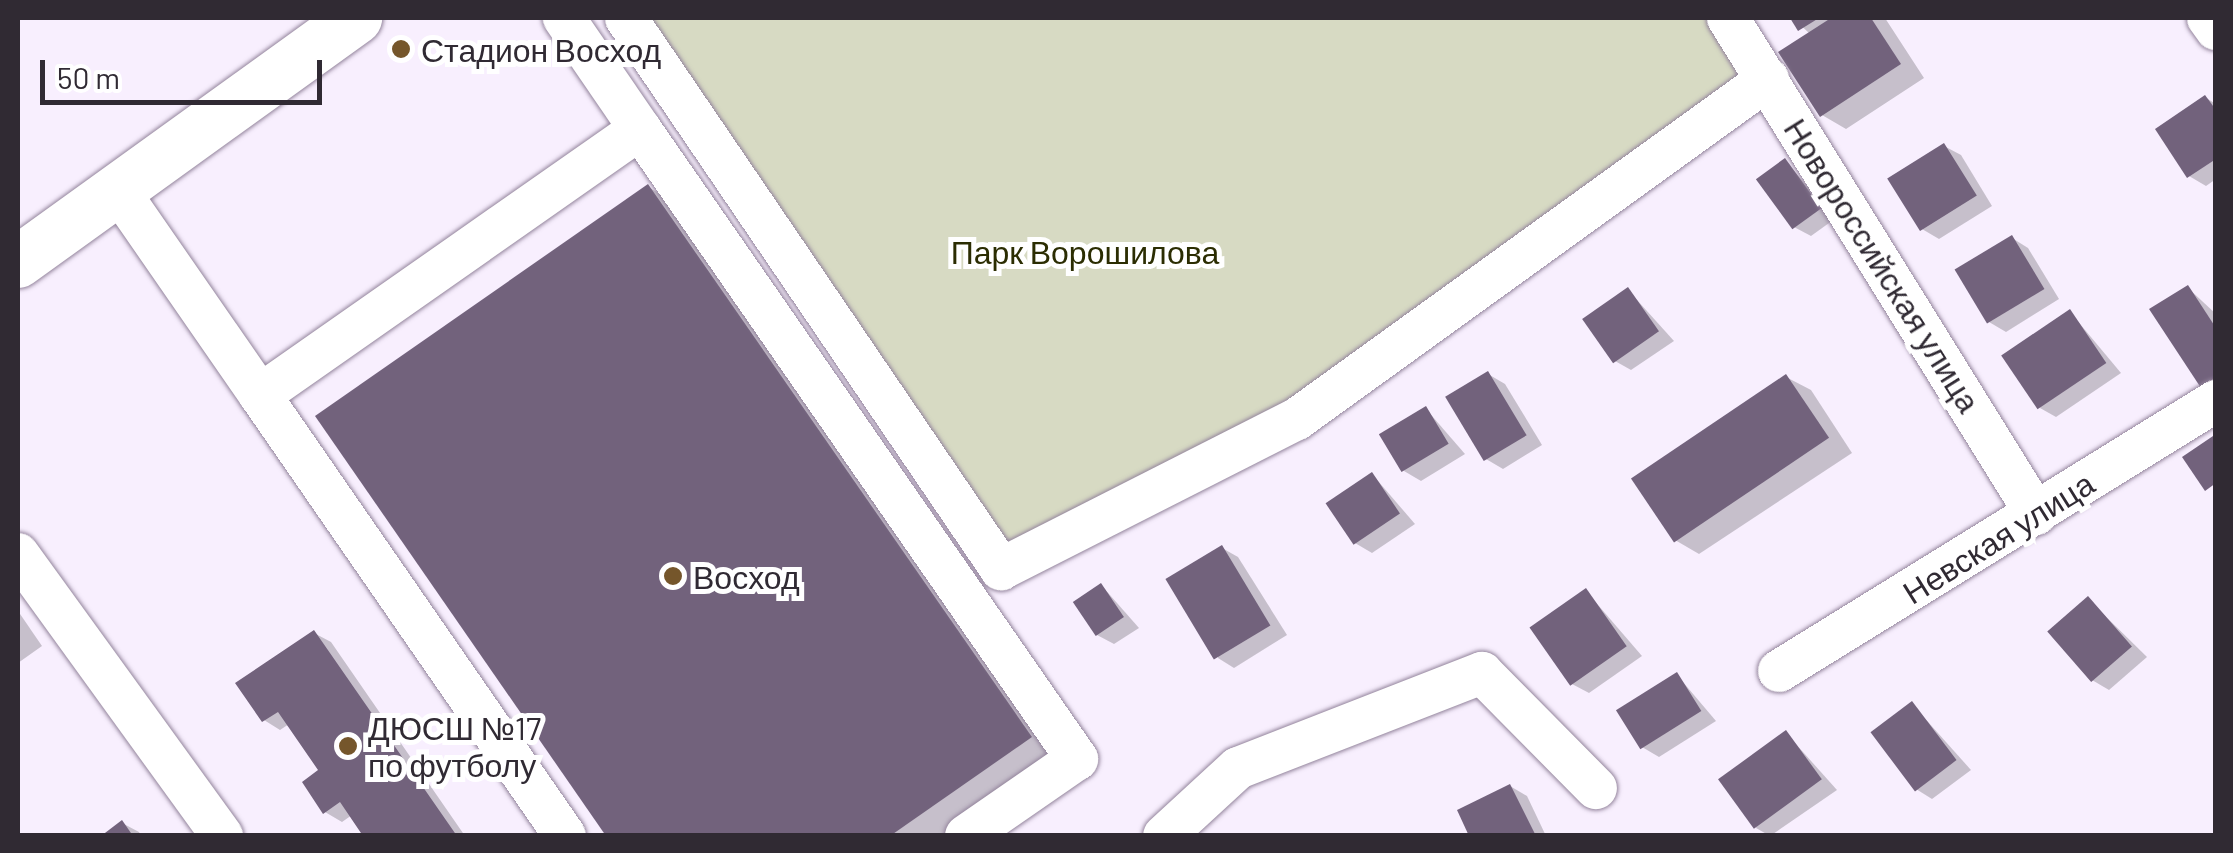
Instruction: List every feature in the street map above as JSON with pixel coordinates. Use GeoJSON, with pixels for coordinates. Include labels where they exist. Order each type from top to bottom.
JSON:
{"type":"FeatureCollection","features":[{"type":"Feature","properties":{"kind":"main road"},"geometry":{"type":"LineString","coordinates":[[18,262],[356,18]]}},
{"type":"Feature","properties":{"kind":"street"},"geometry":{"type":"LineString","coordinates":[[564,18],[1076,759],[966,836]]}},
{"type":"Feature","properties":{"kind":"street"},"geometry":{"type":"LineString","coordinates":[[626,18],[1001,569],[1297,419],[1768,79]]}},
{"type":"Feature","properties":{"kind":"street","name":"Новороссийская улица"},"geometry":{"type":"LineString","coordinates":[[1728,18],[2036,514]]}},
{"type":"Feature","properties":{"kind":"street"},"geometry":{"type":"LineString","coordinates":[[2208,18],[2216,29]]}},
{"type":"Feature","properties":{"kind":"street"},"geometry":{"type":"LineString","coordinates":[[260,395],[640,129]]}},
{"type":"Feature","properties":{"kind":"street"},"geometry":{"type":"LineString","coordinates":[[118,190],[565,836]]}},
{"type":"Feature","properties":{"kind":"street","name":"Невская улица"},"geometry":{"type":"LineString","coordinates":[[1779,671],[2216,400]]}},
{"type":"Feature","properties":{"kind":"street"},"geometry":{"type":"LineString","coordinates":[[18,554],[222,836]]}},
{"type":"Feature","properties":{"kind":"street"},"geometry":{"type":"LineString","coordinates":[[1164,836],[1238,768],[1482,673],[1596,788]]}},
{"type":"Feature","properties":{"kind":"green space","name":"Парк Ворошилова"},"geometry":{"type":"Polygon","coordinates":[[[649,18],[1706,18],[1746,79],[1292,404],[1007,550],[649,18]]]}},
{"type":"Feature","properties":{"kind":"building"},"geometry":{"type":"Polygon","coordinates":[[[1790,18],[1819,18],[1798,31],[1790,18]]]}},
{"type":"Feature","properties":{"kind":"building"},"geometry":{"type":"Polygon","coordinates":[[[1831,18],[1871,18],[1901,64],[1820,117],[1778,52],[1831,18]]]}},
{"type":"Feature","properties":{"kind":"building"},"geometry":{"type":"Polygon","coordinates":[[[2205,95],[2216,110],[2216,159],[2187,178],[2155,129],[2205,95]]]}},
{"type":"Feature","properties":{"kind":"building"},"geometry":{"type":"Polygon","coordinates":[[[1944,143],[1977,196],[1920,231],[1887,179],[1944,143]]]}},
{"type":"Feature","properties":{"kind":"building"},"geometry":{"type":"Polygon","coordinates":[[[1785,158],[1821,208],[1792,229],[1756,179],[1785,158]]]}},
{"type":"Feature","properties":{"kind":"building","name":"Восход"},"geometry":{"type":"Polygon","coordinates":[[[648,184],[1032,737],[890,836],[606,836],[315,416],[648,184]]]}},
{"type":"Feature","properties":{"kind":"building"},"geometry":{"type":"Polygon","coordinates":[[[2012,235],[2044,289],[1987,324],[1955,270],[2012,235]]]}},
{"type":"Feature","properties":{"kind":"building"},"geometry":{"type":"Polygon","coordinates":[[[2188,285],[2216,328],[2216,378],[2201,388],[2149,309],[2188,285]]]}},
{"type":"Feature","properties":{"kind":"building"},"geometry":{"type":"Polygon","coordinates":[[[1628,287],[1659,331],[1613,363],[1582,319],[1628,287]]]}},
{"type":"Feature","properties":{"kind":"building"},"geometry":{"type":"Polygon","coordinates":[[[2070,309],[2106,363],[2038,409],[2001,355],[2070,309]]]}},
{"type":"Feature","properties":{"kind":"building"},"geometry":{"type":"Polygon","coordinates":[[[1488,371],[1527,435],[1484,461],[1445,397],[1488,371]]]}},
{"type":"Feature","properties":{"kind":"building"},"geometry":{"type":"Polygon","coordinates":[[[1786,374],[1829,438],[1674,542],[1631,479],[1786,374]]]}},
{"type":"Feature","properties":{"kind":"building"},"geometry":{"type":"Polygon","coordinates":[[[1426,406],[1449,444],[1402,472],[1379,434],[1426,406]]]}},
{"type":"Feature","properties":{"kind":"building"},"geometry":{"type":"Polygon","coordinates":[[[2216,434],[2216,483],[2205,491],[2182,457],[2216,434]]]}},
{"type":"Feature","properties":{"kind":"building"},"geometry":{"type":"Polygon","coordinates":[[[1372,472],[1400,513],[1354,545],[1326,503],[1372,472]]]}},
{"type":"Feature","properties":{"kind":"building"},"geometry":{"type":"Polygon","coordinates":[[[1222,545],[1270,626],[1214,660],[1165,579],[1222,545]]]}},
{"type":"Feature","properties":{"kind":"building"},"geometry":{"type":"Polygon","coordinates":[[[1101,583],[1124,617],[1096,636],[1073,602],[1101,583]]]}},
{"type":"Feature","properties":{"kind":"building"},"geometry":{"type":"Polygon","coordinates":[[[1586,588],[1627,646],[1570,686],[1529,628],[1586,588]]]}},
{"type":"Feature","properties":{"kind":"building"},"geometry":{"type":"Polygon","coordinates":[[[2088,596],[2132,647],[2091,682],[2047,631],[2088,596]]]}},
{"type":"Feature","properties":{"kind":"building","name":"ДЮСШ №17 по футболу"},"geometry":{"type":"Polygon","coordinates":[[[314,630],[457,836],[363,836],[340,802],[323,814],[302,782],[318,770],[278,712],[262,722],[235,683],[314,630]]]}},
{"type":"Feature","properties":{"kind":"building"},"geometry":{"type":"Polygon","coordinates":[[[1677,672],[1701,711],[1640,749],[1616,710],[1677,672]]]}},
{"type":"Feature","properties":{"kind":"building"},"geometry":{"type":"Polygon","coordinates":[[[1912,701],[1957,760],[1915,791],[1870,732],[1912,701]]]}},
{"type":"Feature","properties":{"kind":"building"},"geometry":{"type":"Polygon","coordinates":[[[1786,730],[1822,779],[1754,829],[1718,779],[1786,730]]]}},
{"type":"Feature","properties":{"kind":"building"},"geometry":{"type":"Polygon","coordinates":[[[1510,784],[1536,836],[1469,836],[1457,810],[1510,784]]]}},
{"type":"Feature","properties":{"kind":"building"},"geometry":{"type":"Polygon","coordinates":[[[122,820],[133,836],[101,836],[122,820]]]}},
{"type":"Feature","properties":{"kind":"place","name":"Стадион Восход"},"geometry":{"type":"Point","coordinates":[401,49]}},
{"type":"Feature","properties":{"kind":"place","name":"Восход"},"geometry":{"type":"Point","coordinates":[673,576]}},
{"type":"Feature","properties":{"kind":"place","name":"ДЮСШ №17 по футболу"},"geometry":{"type":"Point","coordinates":[348,746]}}]}
